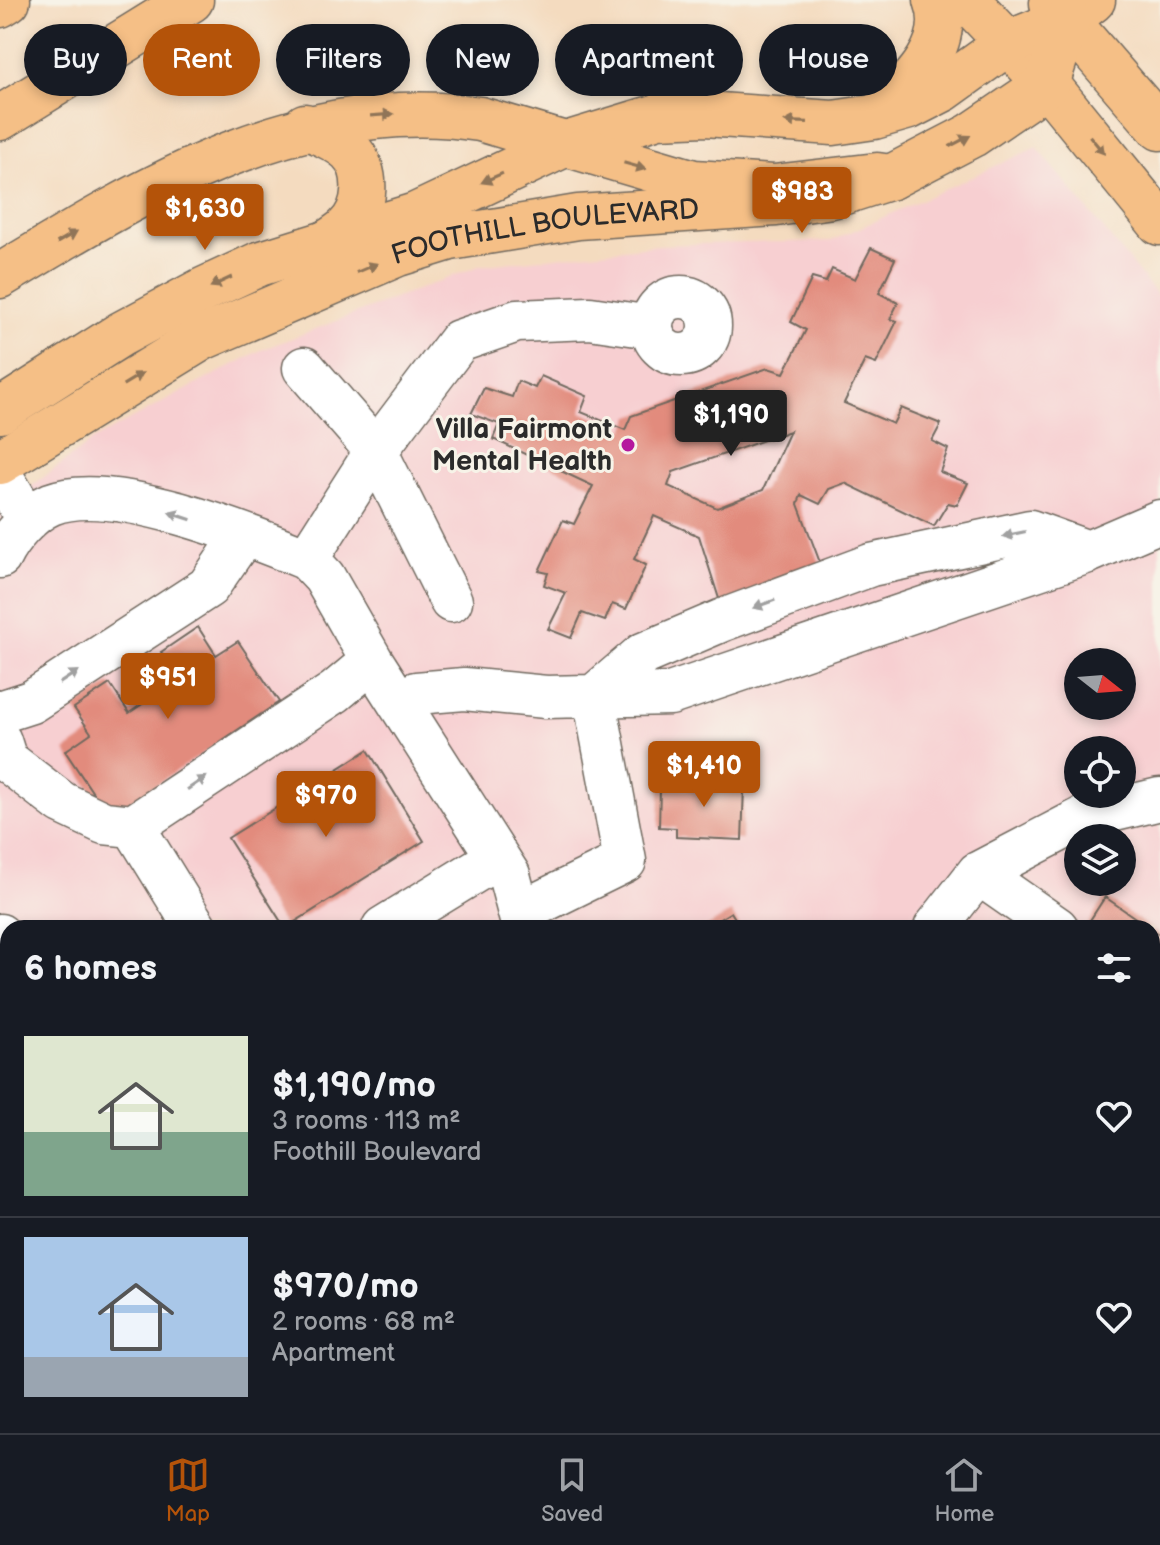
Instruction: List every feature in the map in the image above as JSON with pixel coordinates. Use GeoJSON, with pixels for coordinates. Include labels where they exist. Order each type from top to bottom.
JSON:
{"type":"FeatureCollection","features":[{"type":"Feature","properties":{"kind":"main road"},"geometry":{"type":"LineString","coordinates":[[0,5],[8,0]]}},
{"type":"Feature","properties":{"kind":"main road"},"geometry":{"type":"LineString","coordinates":[[0,118],[191,0]]}},
{"type":"Feature","properties":{"kind":"main road"},"geometry":{"type":"LineString","coordinates":[[874,117],[914,82],[931,56],[938,33],[936,0]]}},
{"type":"Feature","properties":{"kind":"main road"},"geometry":{"type":"LineString","coordinates":[[967,0],[1047,84],[1160,223]]}},
{"type":"Feature","properties":{"kind":"main road"},"geometry":{"type":"LineString","coordinates":[[1047,84],[1070,6]]}},
{"type":"Feature","properties":{"kind":"main road"},"geometry":{"type":"LineString","coordinates":[[1070,6],[1160,128]]}},
{"type":"Feature","properties":{"kind":"main road","name":"FOOTHILL BOULEVARD"},"geometry":{"type":"LineString","coordinates":[[0,411],[121,334],[203,290],[259,264],[416,215],[566,144],[658,116],[705,114],[820,123],[874,117],[909,107],[944,89],[1008,43],[1070,6]]}},
{"type":"Feature","properties":{"kind":"main road","name":"FOOTHILL BOULEVARD"},"geometry":{"type":"LineString","coordinates":[[0,462],[202,338],[424,246],[463,235],[578,217],[776,204],[832,196],[891,177],[972,135],[1047,84]]}},
{"type":"Feature","properties":{"kind":"main road"},"geometry":{"type":"LineString","coordinates":[[0,276],[99,219],[224,155],[305,126],[344,118],[443,113],[480,119],[694,182],[774,187],[877,175],[891,177]]}},
{"type":"Feature","properties":{"kind":"main road"},"geometry":{"type":"LineString","coordinates":[[305,126],[348,149],[360,164],[364,184],[361,205],[348,227],[321,247]]}},
{"type":"Feature","properties":{"kind":"lane"},"geometry":{"type":"LineString","coordinates":[[307,559],[376,451],[459,341],[517,321],[590,318],[651,327]]}},
{"type":"Feature","properties":{"kind":"lane"},"geometry":{"type":"LineString","coordinates":[[304,368],[376,451],[451,601]]}},
{"type":"Feature","properties":{"kind":"lane"},"geometry":{"type":"LineString","coordinates":[[0,474],[28,520]]}},
{"type":"Feature","properties":{"kind":"lane"},"geometry":{"type":"LineString","coordinates":[[0,557],[28,520],[50,505],[78,499],[113,499],[149,506],[307,559],[324,577],[372,661],[509,875],[521,920],[625,861],[594,696]]}},
{"type":"Feature","properties":{"kind":"lane"},"geometry":{"type":"LineString","coordinates":[[400,703],[416,693],[464,689],[546,697],[670,694],[1088,552],[1160,521]]}},
{"type":"Feature","properties":{"kind":"lane"},"geometry":{"type":"LineString","coordinates":[[594,696],[643,654],[871,565],[1030,531],[1088,552]]}},
{"type":"Feature","properties":{"kind":"lane"},"geometry":{"type":"LineString","coordinates":[[0,712],[31,702],[208,587],[243,536]]}},
{"type":"Feature","properties":{"kind":"lane"},"geometry":{"type":"LineString","coordinates":[[2,755],[62,803],[86,817],[133,826],[335,692],[372,661]]}},
{"type":"Feature","properties":{"kind":"lane"},"geometry":{"type":"LineString","coordinates":[[941,920],[978,873],[1085,817],[1160,799]]}},
{"type":"Feature","properties":{"kind":"lane"},"geometry":{"type":"LineString","coordinates":[[133,826],[191,920]]}},
{"type":"Feature","properties":{"kind":"lane"},"geometry":{"type":"LineString","coordinates":[[396,920],[497,858]]}},
{"type":"Feature","properties":{"kind":"lane"},"geometry":{"type":"LineString","coordinates":[[978,873],[1046,920]]}},
{"type":"Feature","properties":{"kind":"shaded area"},"geometry":{"type":"Polygon","coordinates":[[[1037,147],[1160,299],[1160,920],[0,920],[0,510],[96,438],[261,350],[479,266],[659,245],[831,241],[1037,147]]]}},
{"type":"Feature","properties":{"kind":"building","name":"Villa Fairmont Mental Health"},"geometry":{"type":"Polygon","coordinates":[[[871,248],[895,259],[879,293],[898,303],[890,319],[897,321],[876,364],[865,360],[844,403],[893,424],[901,408],[941,424],[932,441],[948,449],[940,472],[968,483],[957,505],[948,503],[934,526],[845,483],[829,489],[820,504],[801,495],[798,504],[822,568],[721,605],[699,536],[654,516],[634,559],[646,565],[626,609],[612,604],[605,621],[582,613],[571,638],[548,629],[566,593],[544,585],[548,573],[539,571],[563,520],[574,524],[593,486],[493,439],[499,424],[471,414],[484,388],[512,397],[518,381],[535,388],[541,376],[587,396],[581,412],[625,430],[631,416],[768,368],[784,373],[806,330],[791,322],[812,278],[826,282],[832,269],[855,279],[871,248]],[[790,431],[673,472],[668,486],[717,508],[763,490],[790,431]]]}},
{"type":"Feature","properties":{"kind":"building"},"geometry":{"type":"Polygon","coordinates":[[[198,627],[216,655],[238,641],[279,702],[109,817],[65,751],[91,733],[74,708],[110,684],[129,713],[179,679],[161,652],[198,627]]]}},
{"type":"Feature","properties":{"kind":"building"},"geometry":{"type":"Polygon","coordinates":[[[368,750],[424,841],[298,920],[280,920],[228,838],[368,750]]]}},
{"type":"Feature","properties":{"kind":"building"},"geometry":{"type":"Polygon","coordinates":[[[693,773],[721,774],[721,786],[744,787],[742,840],[676,837],[676,828],[659,827],[660,788],[692,789],[693,773]]]}},
{"type":"Feature","properties":{"kind":"building"},"geometry":{"type":"Polygon","coordinates":[[[1105,897],[1138,920],[1090,920],[1105,897]]]}},
{"type":"Feature","properties":{"kind":"building"},"geometry":{"type":"Polygon","coordinates":[[[731,912],[736,920],[718,920],[731,912]]]}},
{"type":"Feature","properties":{"kind":"place","name":"Villa Fairmont Mental Health"},"geometry":{"type":"Point","coordinates":[628,445]}}]}
